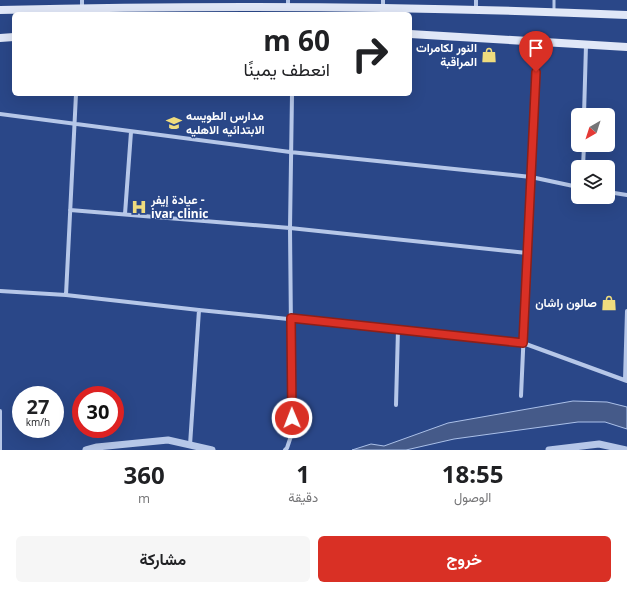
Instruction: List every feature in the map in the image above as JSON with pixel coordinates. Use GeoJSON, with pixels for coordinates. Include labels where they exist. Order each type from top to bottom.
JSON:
{"type":"FeatureCollection","features":[{"type":"Feature","properties":{"kind":"main road"},"geometry":{"type":"LineString","coordinates":[[0,10],[82,4],[383,4],[627,15]]}},
{"type":"Feature","properties":{"kind":"main road"},"geometry":{"type":"LineString","coordinates":[[412,34],[627,47]]}},
{"type":"Feature","properties":{"kind":"main road"},"geometry":{"type":"LineString","coordinates":[[0,38],[12,38]]}},
{"type":"Feature","properties":{"kind":"street"},"geometry":{"type":"LineString","coordinates":[[476,0],[476,9]]}},
{"type":"Feature","properties":{"kind":"street"},"geometry":{"type":"LineString","coordinates":[[521,396],[537,42]]}},
{"type":"Feature","properties":{"kind":"street"},"geometry":{"type":"LineString","coordinates":[[584,108],[586,45]]}},
{"type":"Feature","properties":{"kind":"street"},"geometry":{"type":"LineString","coordinates":[[66,295],[76,125],[76,96]]}},
{"type":"Feature","properties":{"kind":"street"},"geometry":{"type":"LineString","coordinates":[[285,450],[292,433],[290,228],[292,96]]}},
{"type":"Feature","properties":{"kind":"street"},"geometry":{"type":"LineString","coordinates":[[0,114],[290,152],[531,177],[571,186]]}},
{"type":"Feature","properties":{"kind":"street"},"geometry":{"type":"LineString","coordinates":[[125,214],[130,132]]}},
{"type":"Feature","properties":{"kind":"street"},"geometry":{"type":"LineString","coordinates":[[615,193],[627,195]]}},
{"type":"Feature","properties":{"kind":"street"},"geometry":{"type":"LineString","coordinates":[[70,210],[290,228],[527,253]]}},
{"type":"Feature","properties":{"kind":"street"},"geometry":{"type":"LineString","coordinates":[[0,291],[66,295],[523,343],[626,380],[627,311]]}},
{"type":"Feature","properties":{"kind":"street"},"geometry":{"type":"LineString","coordinates":[[190,445],[199,310]]}},
{"type":"Feature","properties":{"kind":"street"},"geometry":{"type":"LineString","coordinates":[[396,405],[398,329]]}},
{"type":"Feature","properties":{"kind":"street"},"geometry":{"type":"LineString","coordinates":[[0,411],[0,450]]}},
{"type":"Feature","properties":{"kind":"street"},"geometry":{"type":"LineString","coordinates":[[86,450],[104,446],[168,440],[212,450]]}},
{"type":"Feature","properties":{"kind":"street"},"geometry":{"type":"LineString","coordinates":[[549,450],[599,444],[626,450]]}},
{"type":"Feature","properties":{"kind":"lane"},"geometry":{"type":"LineString","coordinates":[[554,0],[554,12]]}},
{"type":"Feature","properties":{"kind":"water"},"geometry":{"type":"Polygon","coordinates":[[[573,401],[607,402],[627,407],[627,429],[605,422],[578,422],[454,439],[406,450],[352,450],[371,444],[384,446],[448,423],[573,401]]]}},
{"type":"Feature","properties":{"kind":"place","name":"النور لكامرات المراقبة"},"geometry":{"type":"Point","coordinates":[489,55]}},
{"type":"Feature","properties":{"kind":"place","name":"مدارس الطويسه الابتدائيه الاهليه"},"geometry":{"type":"Point","coordinates":[174,123]}},
{"type":"Feature","properties":{"kind":"place","name":"عيادة إيفر - ivar clinic"},"geometry":{"type":"Point","coordinates":[139,207]}},
{"type":"Feature","properties":{"kind":"place","name":"صالون راشان"},"geometry":{"type":"Point","coordinates":[609,303]}},
{"type":"Feature","properties":{"kind":"route"},"geometry":{"type":"LineString","coordinates":[[292,418],[291,318],[523,343],[536,72]]}}]}
